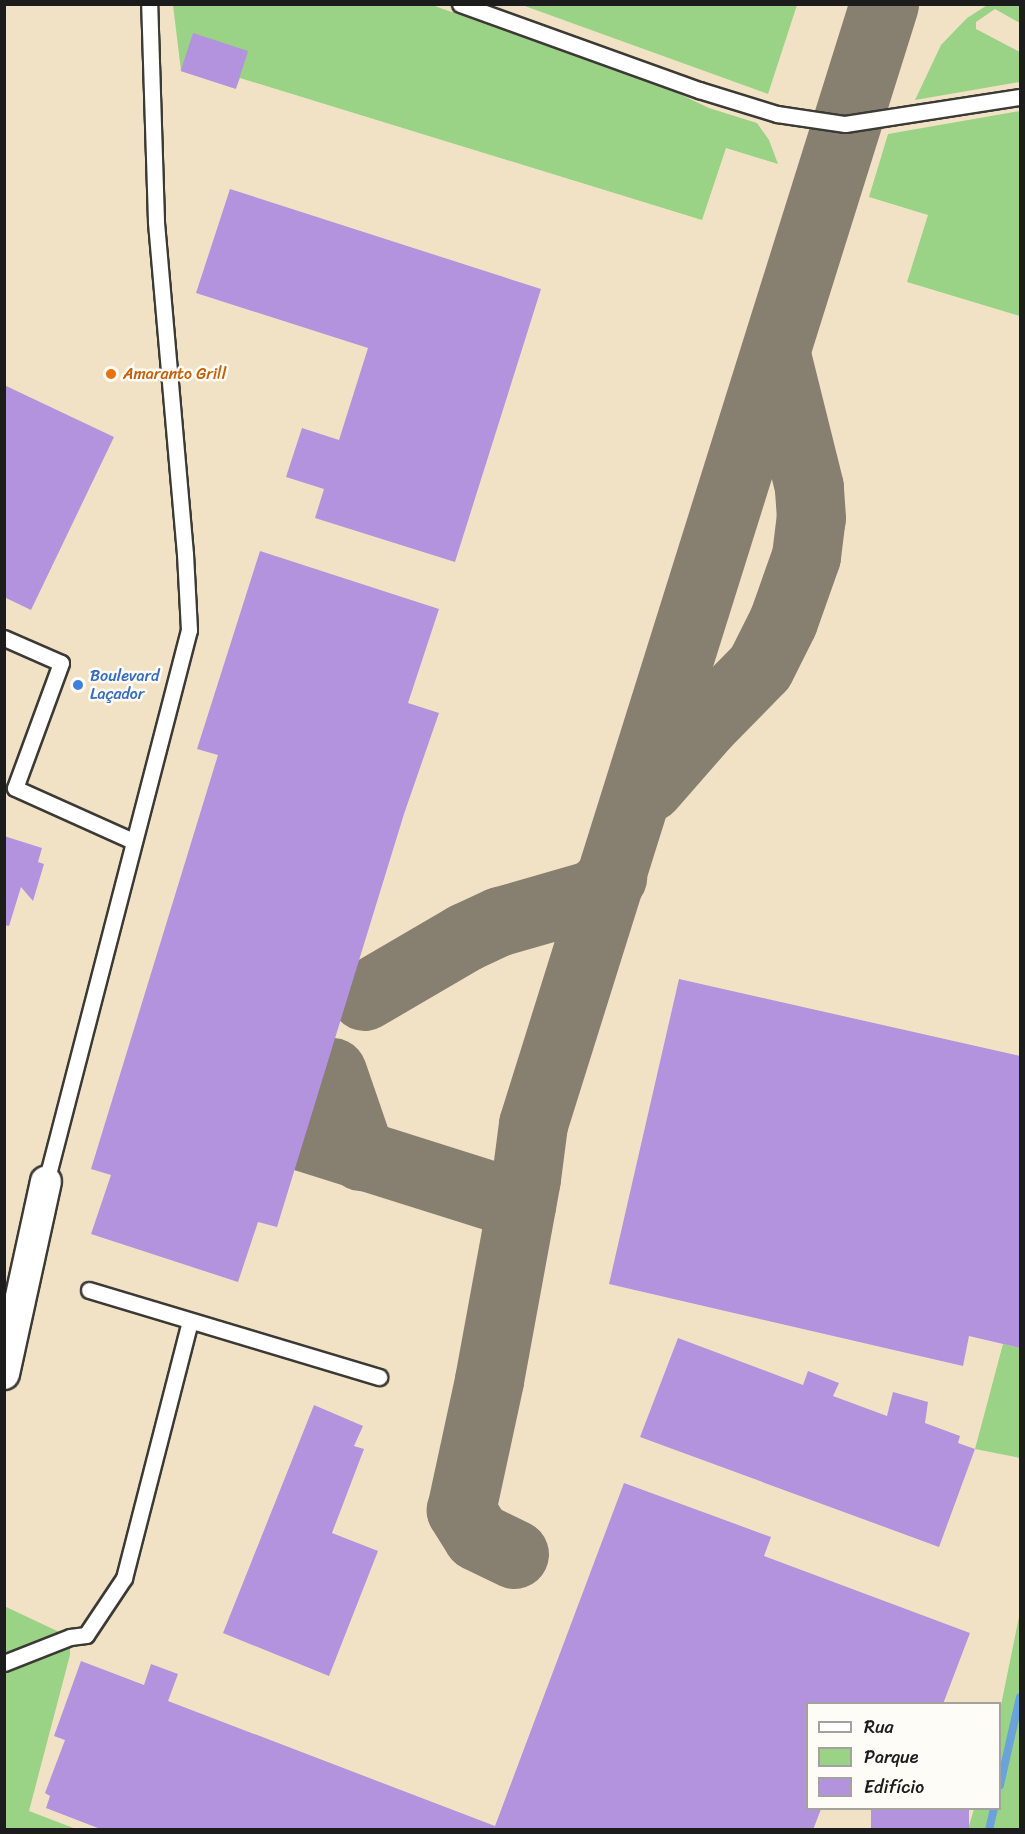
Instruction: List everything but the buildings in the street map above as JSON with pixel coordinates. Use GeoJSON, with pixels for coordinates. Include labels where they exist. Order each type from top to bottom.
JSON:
{"type":"FeatureCollection","features":[{"type":"Feature","properties":{"kind":"street"},"geometry":{"type":"LineString","coordinates":[[4,1374],[46,1182]]}},
{"type":"Feature","properties":{"kind":"lane"},"geometry":{"type":"LineString","coordinates":[[46,1182],[189,630],[185,554],[156,221],[150,4]]}},
{"type":"Feature","properties":{"kind":"lane"},"geometry":{"type":"LineString","coordinates":[[460,4],[699,90],[777,114],[845,124],[1020,97]]}},
{"type":"Feature","properties":{"kind":"lane"},"geometry":{"type":"LineString","coordinates":[[4,638],[61,663],[15,788],[133,842]]}},
{"type":"Feature","properties":{"kind":"lane"},"geometry":{"type":"LineString","coordinates":[[88,1290],[379,1377]]}},
{"type":"Feature","properties":{"kind":"lane"},"geometry":{"type":"LineString","coordinates":[[4,1663],[70,1637],[86,1635],[124,1578],[190,1321]]}},
{"type":"Feature","properties":{"kind":"green space"},"geometry":{"type":"Polygon","coordinates":[[[989,4],[1020,5],[1020,23],[995,9],[976,22],[976,29],[1020,52],[1020,82],[915,100],[941,45],[967,18],[989,4]]]}},
{"type":"Feature","properties":{"kind":"green space"},"geometry":{"type":"Polygon","coordinates":[[[173,5],[432,5],[669,89],[709,108],[757,123],[769,140],[778,164],[726,148],[702,220],[240,78],[236,88],[181,71],[173,5]]]}},
{"type":"Feature","properties":{"kind":"green space"},"geometry":{"type":"Polygon","coordinates":[[[522,5],[797,5],[768,94],[522,5]]]}},
{"type":"Feature","properties":{"kind":"green space"},"geometry":{"type":"Polygon","coordinates":[[[1020,111],[1020,316],[907,282],[928,215],[869,197],[888,134],[1020,111]]]}},
{"type":"Feature","properties":{"kind":"green space"},"geometry":{"type":"Polygon","coordinates":[[[1003,1344],[1020,1348],[1020,1458],[975,1449],[1003,1344]]]}},
{"type":"Feature","properties":{"kind":"green space"},"geometry":{"type":"Polygon","coordinates":[[[4,1606],[70,1637],[70,1655],[29,1811],[76,1829],[5,1829],[4,1606]]]}},
{"type":"Feature","properties":{"kind":"green space"},"geometry":{"type":"Polygon","coordinates":[[[1020,1612],[1020,1829],[968,1829],[974,1810],[1001,1810],[1001,1705],[1020,1612]]]}},
{"type":"Feature","properties":{"kind":"waterway"},"geometry":{"type":"LineString","coordinates":[[1001,1781],[1020,1697]]}},
{"type":"Feature","properties":{"kind":"waterway"},"geometry":{"type":"LineString","coordinates":[[989,1830],[994,1810]]}},
{"type":"Feature","properties":{"kind":"taxiway"},"geometry":{"type":"LineString","coordinates":[[514,1554],[477,1536],[461,1510],[489,1380],[526,1178],[533,1124],[884,4]]}},
{"type":"Feature","properties":{"kind":"taxiway"},"geometry":{"type":"LineString","coordinates":[[649,787],[705,723],[760,667],[783,621],[806,556],[811,518],[809,487],[776,355]]}},
{"type":"Feature","properties":{"kind":"taxiway"},"geometry":{"type":"LineString","coordinates":[[364,996],[465,937],[500,921],[594,894],[612,877]]}},
{"type":"Feature","properties":{"kind":"taxiway"},"geometry":{"type":"LineString","coordinates":[[332,1072],[361,1156]]}},
{"type":"Feature","properties":{"kind":"taxiway"},"geometry":{"type":"LineString","coordinates":[[296,1134],[521,1205]]}},
{"type":"Feature","properties":{"kind":"place","name":"Amaranto Grill"},"geometry":{"type":"Point","coordinates":[111,374]}},
{"type":"Feature","properties":{"kind":"place","name":"Boulevard Laçador"},"geometry":{"type":"Point","coordinates":[78,685]}}]}
